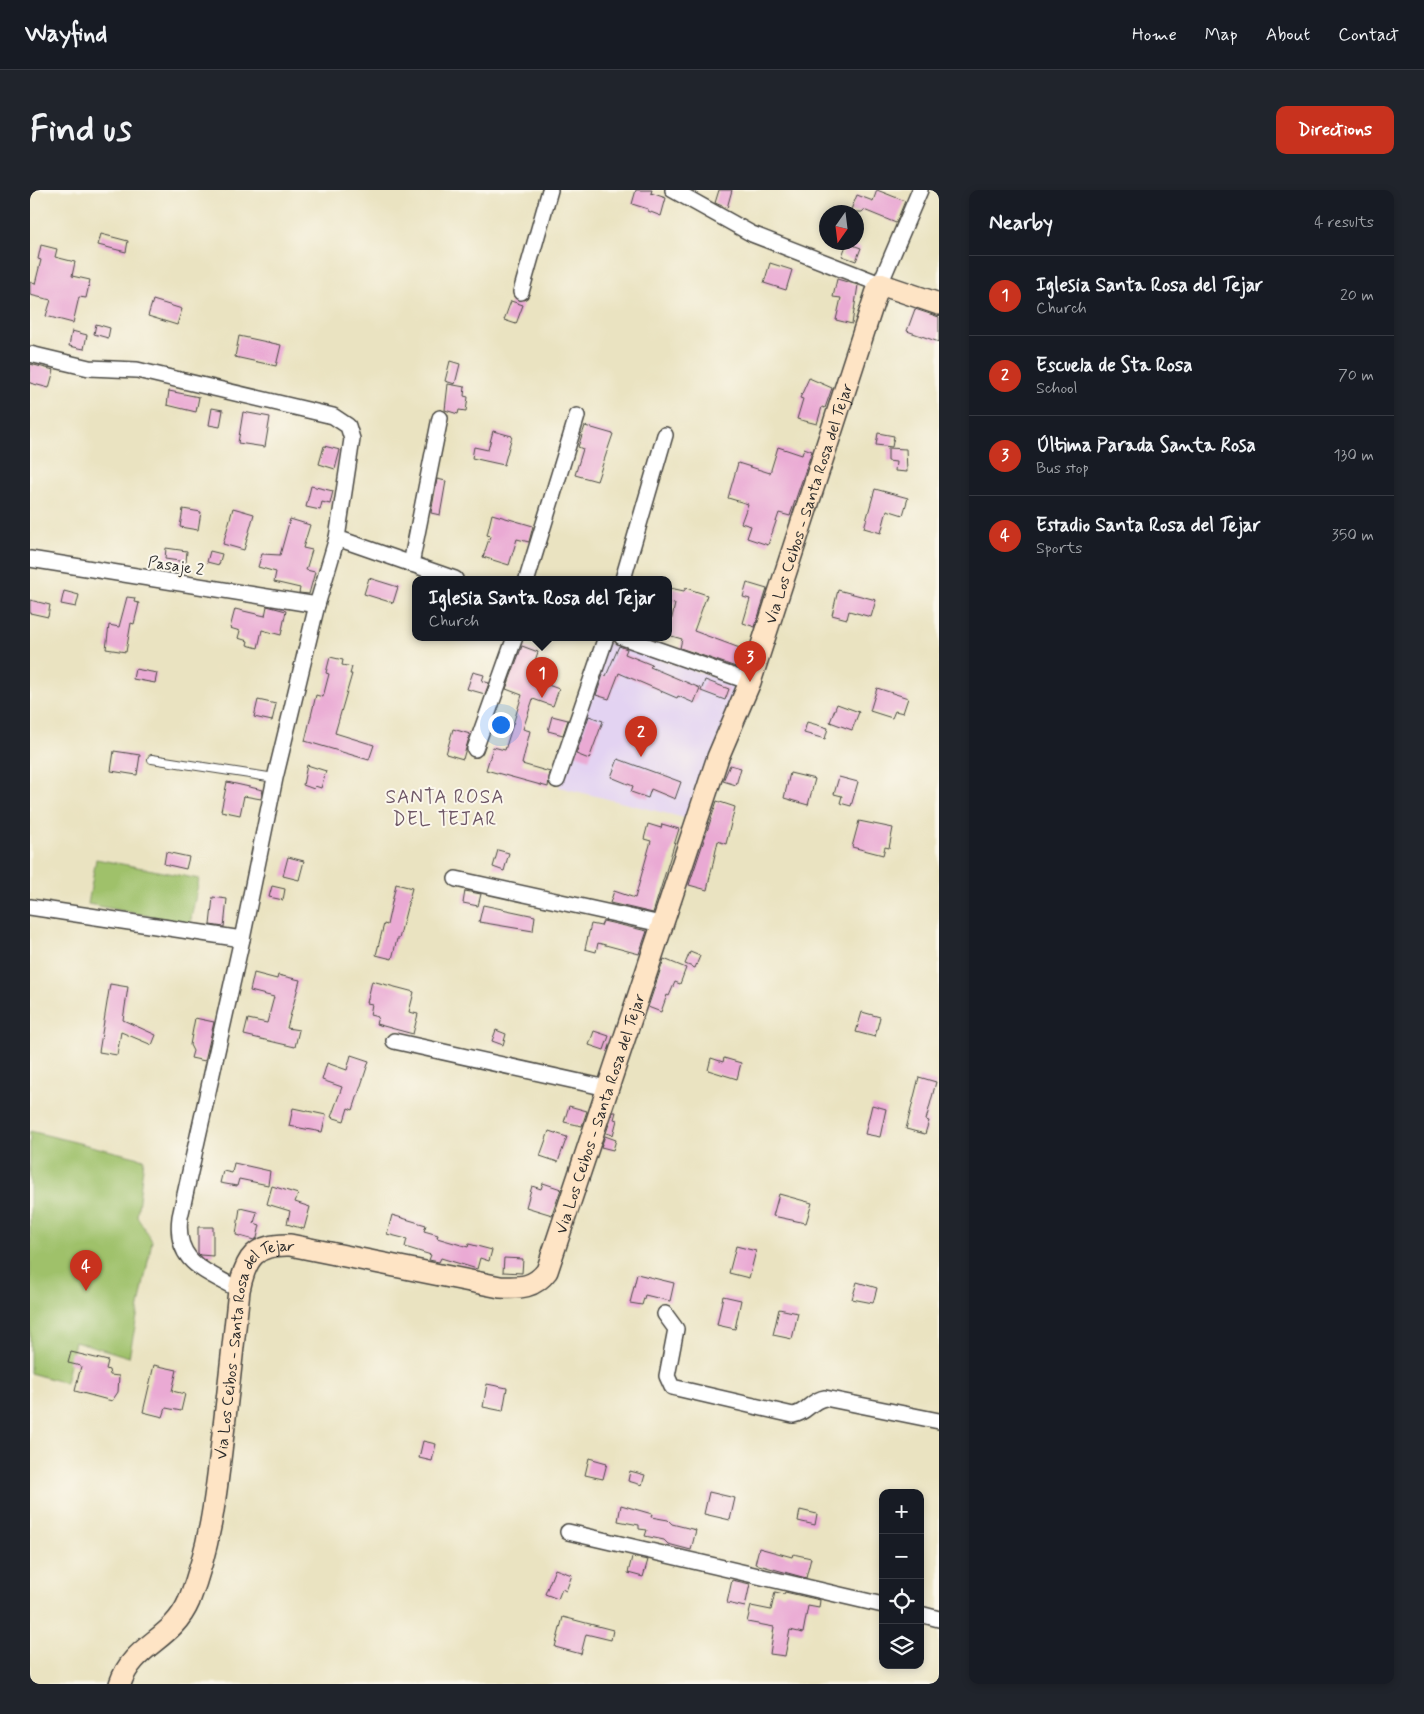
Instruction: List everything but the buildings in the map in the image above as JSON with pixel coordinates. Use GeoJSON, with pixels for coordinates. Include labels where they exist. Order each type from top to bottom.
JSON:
{"type":"FeatureCollection","features":[{"type":"Feature","properties":{"kind":"main road"},"geometry":{"type":"LineString","coordinates":[[880,284],[939,304]]}},
{"type":"Feature","properties":{"kind":"main road","name":"Via Los Ceibos - Santa Rosa del Tejar"},"geometry":{"type":"LineString","coordinates":[[120,1684],[131,1661],[177,1624],[188,1602],[203,1561],[215,1506],[239,1290],[247,1264],[254,1254],[262,1248],[272,1245],[290,1246],[500,1287],[530,1286],[540,1280],[553,1257],[661,924],[718,757],[750,682],[880,284]]}},
{"type":"Feature","properties":{"kind":"street"},"geometry":{"type":"LineString","coordinates":[[521,292],[550,190]]}},
{"type":"Feature","properties":{"kind":"street"},"geometry":{"type":"LineString","coordinates":[[673,190],[752,234],[880,284],[920,190]]}},
{"type":"Feature","properties":{"kind":"street"},"geometry":{"type":"LineString","coordinates":[[30,354],[89,368],[137,370],[333,416],[348,426],[352,439],[337,538],[317,605],[275,778],[178,1232],[182,1248],[190,1260],[239,1290]]}},
{"type":"Feature","properties":{"kind":"street"},"geometry":{"type":"LineString","coordinates":[[528,576],[577,416]]}},
{"type":"Feature","properties":{"kind":"street"},"geometry":{"type":"LineString","coordinates":[[411,564],[440,418]]}},
{"type":"Feature","properties":{"kind":"street"},"geometry":{"type":"LineString","coordinates":[[624,576],[665,435]]}},
{"type":"Feature","properties":{"kind":"street"},"geometry":{"type":"LineString","coordinates":[[337,538],[446,576]]}},
{"type":"Feature","properties":{"kind":"street","name":"Pasaje 2"},"geometry":{"type":"LineString","coordinates":[[30,559],[317,605]]}},
{"type":"Feature","properties":{"kind":"street"},"geometry":{"type":"LineString","coordinates":[[475,749],[514,641]]}},
{"type":"Feature","properties":{"kind":"street"},"geometry":{"type":"LineString","coordinates":[[556,780],[605,641]]}},
{"type":"Feature","properties":{"kind":"street"},"geometry":{"type":"LineString","coordinates":[[633,641],[750,682]]}},
{"type":"Feature","properties":{"kind":"street"},"geometry":{"type":"LineString","coordinates":[[456,878],[661,924]]}},
{"type":"Feature","properties":{"kind":"street"},"geometry":{"type":"LineString","coordinates":[[30,907],[242,939]]}},
{"type":"Feature","properties":{"kind":"street"},"geometry":{"type":"LineString","coordinates":[[394,1041],[607,1088]]}},
{"type":"Feature","properties":{"kind":"street"},"geometry":{"type":"LineString","coordinates":[[665,1314],[676,1330],[667,1376],[672,1387],[794,1415],[805,1411],[814,1401],[825,1398],[939,1422]]}},
{"type":"Feature","properties":{"kind":"street"},"geometry":{"type":"LineString","coordinates":[[568,1532],[879,1604]]}},
{"type":"Feature","properties":{"kind":"street"},"geometry":{"type":"LineString","coordinates":[[924,1615],[939,1618]]}},
{"type":"Feature","properties":{"kind":"lane"},"geometry":{"type":"LineString","coordinates":[[152,759],[275,778]]}},
{"type":"Feature","properties":{"kind":"shaded area"},"geometry":{"type":"Polygon","coordinates":[[[606,642],[741,686],[689,819],[559,787],[606,642]]]}},
{"type":"Feature","properties":{"kind":"green space"},"geometry":{"type":"Polygon","coordinates":[[[96,859],[199,879],[190,924],[88,904],[96,859]]]}},
{"type":"Feature","properties":{"kind":"green space"},"geometry":{"type":"Polygon","coordinates":[[[30,1131],[144,1159],[137,1216],[152,1241],[129,1357],[75,1341],[66,1383],[30,1373],[30,1131]]]}},
{"type":"Feature","properties":{"kind":"place","name":"Última Parada Santa Rosa"},"geometry":{"type":"Point","coordinates":[750,682]}},
{"type":"Feature","properties":{"kind":"place","name":"Iglesia Santa Rosa del Tejar"},"geometry":{"type":"Point","coordinates":[542,698]}},
{"type":"Feature","properties":{"kind":"place","name":"Escuela de Sta Rosa"},"geometry":{"type":"Point","coordinates":[641,757]}},
{"type":"Feature","properties":{"kind":"place","name":"Estadio Santa Rosa del Tejar"},"geometry":{"type":"Point","coordinates":[86,1291]}},
{"type":"Feature","properties":{"kind":"district","name":"SANTA ROSA DEL TEJAR"},"geometry":{"type":"Point","coordinates":[445,807]}}]}
